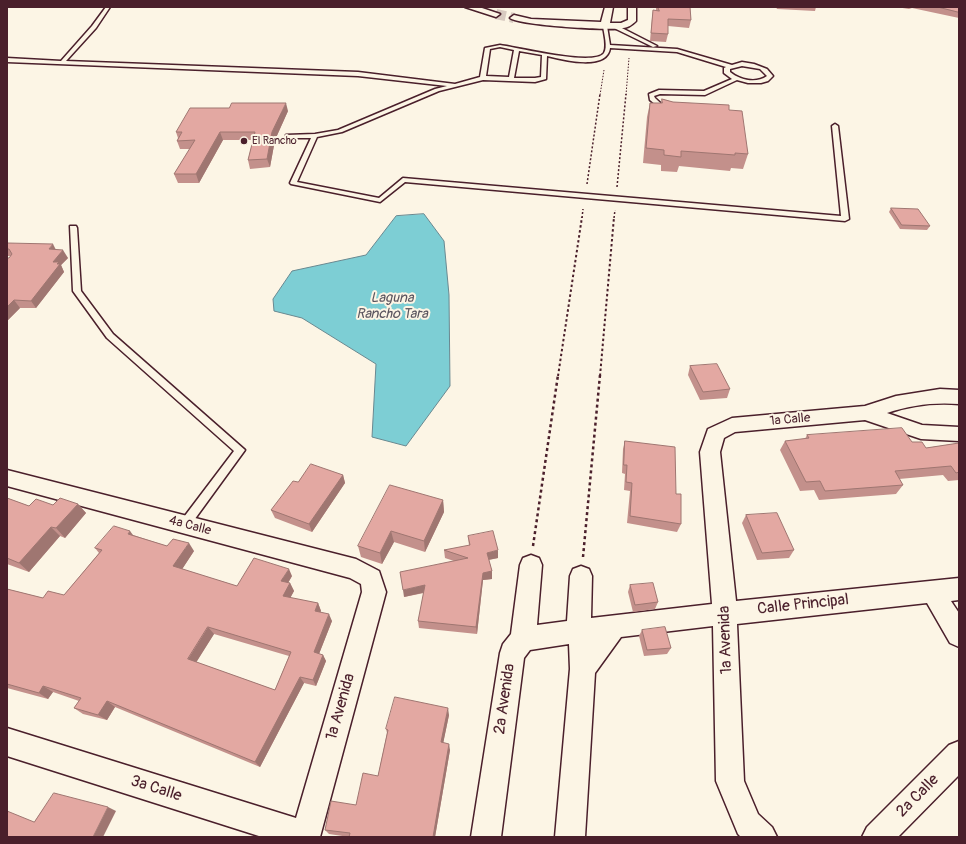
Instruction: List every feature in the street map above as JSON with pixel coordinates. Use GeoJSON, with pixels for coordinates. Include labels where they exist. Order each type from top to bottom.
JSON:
{"type":"FeatureCollection","features":[{"type":"Feature","properties":{"kind":"street"},"geometry":{"type":"LineString","coordinates":[[469,7],[496,14]]}},
{"type":"Feature","properties":{"kind":"street"},"geometry":{"type":"LineString","coordinates":[[608,7],[609,26]]}},
{"type":"Feature","properties":{"kind":"street"},"geometry":{"type":"LineString","coordinates":[[514,18],[531,22],[609,26],[629,24],[632,21],[632,7]]}},
{"type":"Feature","properties":{"kind":"street","name":"1a Calle"},"geometry":{"type":"LineString","coordinates":[[715,434],[732,425],[866,413],[896,403],[940,396],[959,397]]}},
{"type":"Feature","properties":{"kind":"street","name":"1a Calle"},"geometry":{"type":"LineString","coordinates":[[866,413],[921,432],[959,434]]}},
{"type":"Feature","properties":{"kind":"street","name":"1a Avenida"},"geometry":{"type":"LineString","coordinates":[[715,434],[710,452],[726,614],[730,781],[748,824],[762,837]]}},
{"type":"Feature","properties":{"kind":"street","name":"4a Calle"},"geometry":{"type":"LineString","coordinates":[[7,478],[356,569],[371,578]]}},
{"type":"Feature","properties":{"kind":"street","name":"2a Avenida"},"geometry":{"type":"LineString","coordinates":[[486,837],[512,653],[523,639],[531,566]]}},
{"type":"Feature","properties":{"kind":"street"},"geometry":{"type":"LineString","coordinates":[[570,837],[583,669],[582,648],[578,632],[581,576]]}},
{"type":"Feature","properties":{"kind":"street","name":"1a Avenida"},"geometry":{"type":"LineString","coordinates":[[305,837],[374,592],[371,578]]}},
{"type":"Feature","properties":{"kind":"street","name":"Calle Principal"},"geometry":{"type":"LineString","coordinates":[[523,639],[613,628],[646,622],[959,589]]}},
{"type":"Feature","properties":{"kind":"street"},"geometry":{"type":"LineString","coordinates":[[934,592],[959,635]]}},
{"type":"Feature","properties":{"kind":"street"},"geometry":{"type":"LineString","coordinates":[[583,669],[613,628]]}},
{"type":"Feature","properties":{"kind":"street","name":"3a Calle"},"geometry":{"type":"LineString","coordinates":[[7,742],[305,837]]}},
{"type":"Feature","properties":{"kind":"street","name":"2a Calle"},"geometry":{"type":"LineString","coordinates":[[877,837],[959,755]]}},
{"type":"Feature","properties":{"kind":"lane"},"geometry":{"type":"LineString","coordinates":[[63,61],[94,26],[108,7]]}},
{"type":"Feature","properties":{"kind":"lane"},"geometry":{"type":"LineString","coordinates":[[483,78],[488,48],[500,46],[588,61],[600,59],[606,54],[609,26],[659,48]]}},
{"type":"Feature","properties":{"kind":"lane"},"geometry":{"type":"LineString","coordinates":[[607,46],[659,48],[678,51],[730,66],[742,64],[756,66],[767,70],[770,76],[764,80],[758,81],[736,79],[725,71],[730,66]]}},
{"type":"Feature","properties":{"kind":"lane"},"geometry":{"type":"LineString","coordinates":[[511,79],[517,49]]}},
{"type":"Feature","properties":{"kind":"lane"},"geometry":{"type":"LineString","coordinates":[[288,136],[315,136],[340,131],[437,90],[483,78],[544,78],[545,54]]}},
{"type":"Feature","properties":{"kind":"lane"},"geometry":{"type":"LineString","coordinates":[[7,60],[63,61],[358,74],[454,85]]}},
{"type":"Feature","properties":{"kind":"lane"},"geometry":{"type":"LineString","coordinates":[[669,113],[652,99],[651,95],[659,92],[705,93],[736,79]]}},
{"type":"Feature","properties":{"kind":"lane"},"geometry":{"type":"LineString","coordinates":[[315,136],[293,182],[380,200],[403,180],[845,219],[835,126]]}},
{"type":"Feature","properties":{"kind":"lane"},"geometry":{"type":"LineString","coordinates":[[73,228],[77,290],[110,336],[240,450],[185,524]]}},
{"type":"Feature","properties":{"kind":"path"},"geometry":{"type":"LineString","coordinates":[[617,188],[632,21]]}},
{"type":"Feature","properties":{"kind":"path"},"geometry":{"type":"LineString","coordinates":[[586,188],[607,46]]}},
{"type":"Feature","properties":{"kind":"path"},"geometry":{"type":"LineString","coordinates":[[531,566],[584,203]]}},
{"type":"Feature","properties":{"kind":"path"},"geometry":{"type":"LineString","coordinates":[[581,576],[615,203]]}},
{"type":"Feature","properties":{"kind":"water","name":"Laguna Rancho Tara"},"geometry":{"type":"Polygon","coordinates":[[[424,214],[444,241],[449,295],[450,386],[406,446],[372,437],[376,364],[302,318],[274,311],[273,299],[292,271],[366,255],[396,216],[424,214]]]}},
{"type":"Feature","properties":{"kind":"building"},"geometry":{"type":"Polygon","coordinates":[[[658,7],[690,7],[691,20],[668,19],[668,34],[651,33],[653,10],[659,11],[658,7]]]}},
{"type":"Feature","properties":{"kind":"building"},"geometry":{"type":"Polygon","coordinates":[[[938,7],[959,7],[959,12],[938,7]]]}},
{"type":"Feature","properties":{"kind":"building"},"geometry":{"type":"Polygon","coordinates":[[[662,99],[673,102],[729,105],[729,110],[742,111],[748,154],[735,153],[735,155],[681,151],[681,157],[664,155],[664,150],[646,148],[650,103],[662,103],[662,99]]]}},
{"type":"Feature","properties":{"kind":"building"},"geometry":{"type":"Polygon","coordinates":[[[232,103],[286,103],[272,132],[267,159],[248,160],[255,132],[220,132],[196,174],[174,174],[195,140],[177,141],[182,132],[176,132],[190,108],[229,108],[232,103]]]}},
{"type":"Feature","properties":{"kind":"building"},"geometry":{"type":"Polygon","coordinates":[[[891,208],[918,209],[930,226],[902,225],[891,208]]]}},
{"type":"Feature","properties":{"kind":"building"},"geometry":{"type":"Polygon","coordinates":[[[7,243],[53,244],[49,249],[63,250],[53,262],[59,262],[57,264],[60,264],[31,301],[14,300],[7,307],[7,258],[9,258],[12,254],[9,249],[7,249],[7,243]]]}},
{"type":"Feature","properties":{"kind":"building"},"geometry":{"type":"Polygon","coordinates":[[[717,364],[730,389],[703,392],[690,366],[717,364]]]}},
{"type":"Feature","properties":{"kind":"building"},"geometry":{"type":"Polygon","coordinates":[[[902,428],[912,442],[922,442],[926,448],[959,443],[959,472],[956,473],[951,466],[895,471],[903,485],[825,491],[820,481],[806,482],[785,441],[809,438],[807,435],[902,428]]]}},
{"type":"Feature","properties":{"kind":"building"},"geometry":{"type":"Polygon","coordinates":[[[625,441],[675,447],[676,494],[681,494],[681,524],[630,516],[632,483],[626,482],[627,465],[624,465],[625,441]]]}},
{"type":"Feature","properties":{"kind":"building"},"geometry":{"type":"Polygon","coordinates":[[[311,464],[343,475],[309,524],[271,510],[293,481],[298,482],[311,464]]]}},
{"type":"Feature","properties":{"kind":"building"},"geometry":{"type":"Polygon","coordinates":[[[390,485],[443,500],[424,541],[391,531],[380,553],[358,546],[390,485]]]}},
{"type":"Feature","properties":{"kind":"building"},"geometry":{"type":"Polygon","coordinates":[[[7,498],[29,506],[36,499],[53,505],[60,498],[78,504],[56,528],[51,527],[19,563],[7,558],[7,498]]]}},
{"type":"Feature","properties":{"kind":"building"},"geometry":{"type":"Polygon","coordinates":[[[777,513],[794,550],[762,553],[746,515],[777,513]]]}},
{"type":"Feature","properties":{"kind":"building"},"geometry":{"type":"Polygon","coordinates":[[[114,526],[130,531],[128,534],[167,546],[173,539],[189,543],[173,566],[237,586],[254,558],[289,569],[281,581],[290,583],[283,596],[318,603],[315,611],[329,614],[314,652],[323,655],[313,680],[300,677],[255,762],[107,701],[98,715],[74,708],[81,698],[43,686],[39,693],[7,684],[7,589],[43,598],[48,591],[64,595],[102,550],[95,548],[114,526]],[[208,627],[188,659],[275,690],[291,652],[208,627]]]}},
{"type":"Feature","properties":{"kind":"building"},"geometry":{"type":"Polygon","coordinates":[[[493,531],[498,550],[487,553],[492,571],[483,573],[476,627],[418,621],[425,585],[403,590],[400,572],[468,558],[444,550],[470,545],[468,536],[493,531]]]}},
{"type":"Feature","properties":{"kind":"building"},"geometry":{"type":"Polygon","coordinates":[[[653,583],[658,602],[635,605],[630,585],[653,583]]]}},
{"type":"Feature","properties":{"kind":"building"},"geometry":{"type":"Polygon","coordinates":[[[665,627],[671,648],[647,650],[642,630],[665,627]]]}},
{"type":"Feature","properties":{"kind":"building"},"geometry":{"type":"Polygon","coordinates":[[[395,697],[448,708],[441,742],[449,744],[433,837],[349,837],[350,833],[325,830],[331,801],[356,805],[363,773],[378,776],[388,730],[386,729],[395,697]]]}},
{"type":"Feature","properties":{"kind":"building"},"geometry":{"type":"Polygon","coordinates":[[[54,793],[108,807],[93,837],[7,837],[7,811],[34,822],[54,793]]]}},
{"type":"Feature","properties":{"kind":"tunnel"},"geometry":{"type":"LineString","coordinates":[[496,14],[514,18]]}},
{"type":"Feature","properties":{"kind":"place","name":"El Rancho"},"geometry":{"type":"Point","coordinates":[244,141]}}]}
